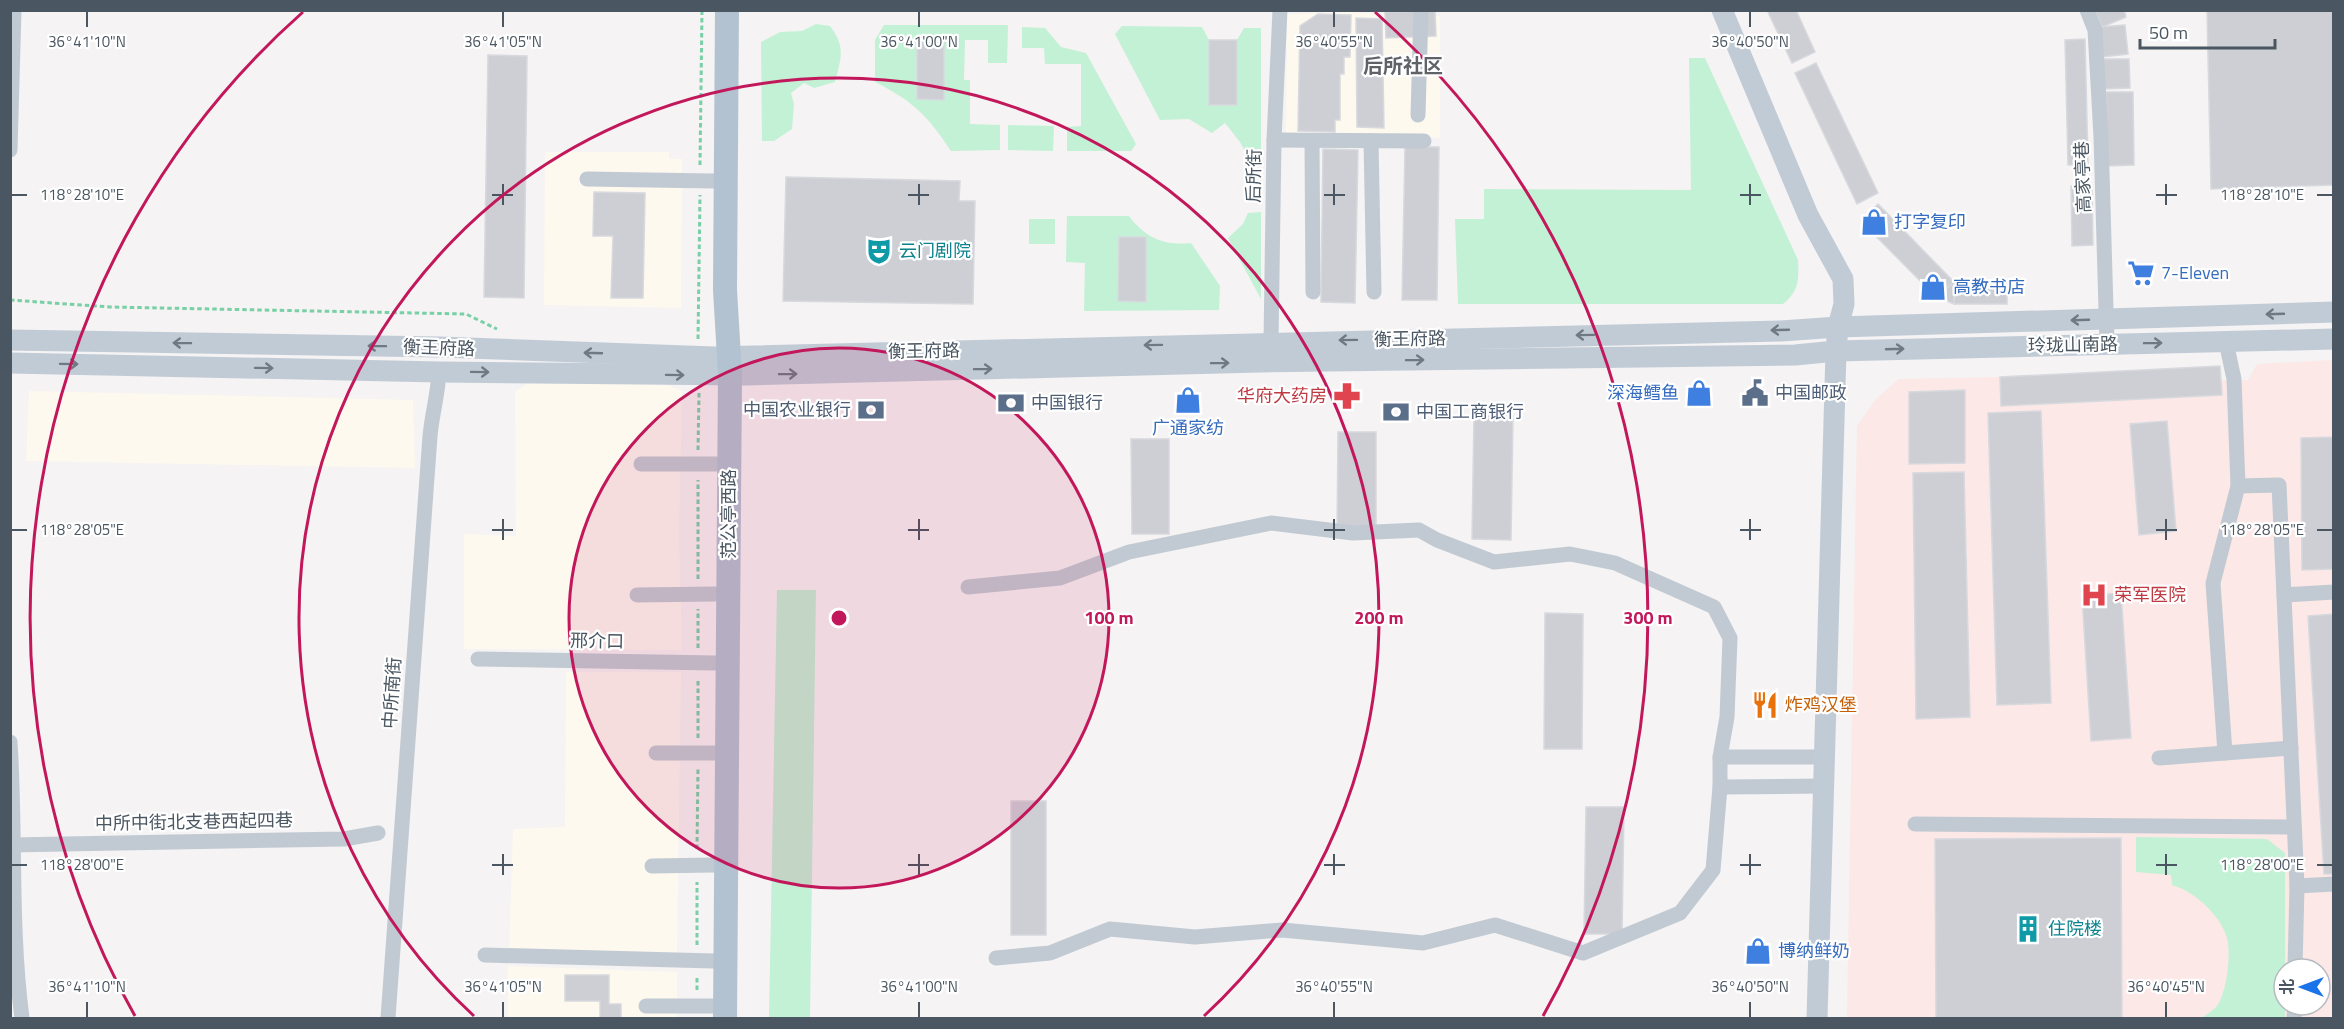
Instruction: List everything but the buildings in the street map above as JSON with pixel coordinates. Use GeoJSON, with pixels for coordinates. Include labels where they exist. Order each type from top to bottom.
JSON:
{"type":"FeatureCollection","features":[{"type":"Feature","properties":{"kind":"main road","name":"范公亭西路"},"geometry":{"type":"LineString","coordinates":[[713,1010],[714,365],[706,181],[715,10]]}},
{"type":"Feature","properties":{"kind":"main road","name":"范公亭西路"},"geometry":{"type":"LineString","coordinates":[[713,1010],[703,960],[704,464],[714,365],[726,290],[727,10]]}},
{"type":"Feature","properties":{"kind":"main road"},"geometry":{"type":"LineString","coordinates":[[1722,10],[1808,215],[1843,279],[1844,304],[1838,327],[1836,351],[1817,1018]]}},
{"type":"Feature","properties":{"kind":"main road","name":"玲珑山南路"},"geometry":{"type":"LineString","coordinates":[[1838,327],[2334,312]]}},
{"type":"Feature","properties":{"kind":"main road","name":"衡王府路"},"geometry":{"type":"LineString","coordinates":[[10,363],[439,372],[714,365],[1271,342],[1781,331],[1838,327]]}},
{"type":"Feature","properties":{"kind":"main road","name":"玲珑山南路"},"geometry":{"type":"LineString","coordinates":[[1836,351],[2334,339]]}},
{"type":"Feature","properties":{"kind":"main road","name":"衡王府路"},"geometry":{"type":"LineString","coordinates":[[10,340],[439,347],[714,365],[1260,362],[1795,355],[1836,351]]}},
{"type":"Feature","properties":{"kind":"street"},"geometry":{"type":"LineString","coordinates":[[10,150],[14,10]]}},
{"type":"Feature","properties":{"kind":"street","name":"后所街"},"geometry":{"type":"LineString","coordinates":[[1271,342],[1274,140],[1280,10]]}},
{"type":"Feature","properties":{"kind":"street"},"geometry":{"type":"LineString","coordinates":[[1418,115],[1420,10]]}},
{"type":"Feature","properties":{"kind":"street","name":"高家亭巷"},"geometry":{"type":"LineString","coordinates":[[2087,10],[2095,30],[2107,344]]}},
{"type":"Feature","properties":{"kind":"street"},"geometry":{"type":"LineString","coordinates":[[1274,140],[1424,141]]}},
{"type":"Feature","properties":{"kind":"street"},"geometry":{"type":"LineString","coordinates":[[1312,141],[1313,292]]}},
{"type":"Feature","properties":{"kind":"street"},"geometry":{"type":"LineString","coordinates":[[1371,141],[1374,292]]}},
{"type":"Feature","properties":{"kind":"street"},"geometry":{"type":"LineString","coordinates":[[587,179],[706,181]]}},
{"type":"Feature","properties":{"kind":"street"},"geometry":{"type":"LineString","coordinates":[[2225,753],[2213,583],[2238,486],[2234,380],[2226,342]]}},
{"type":"Feature","properties":{"kind":"street","name":"中所南街"},"geometry":{"type":"LineString","coordinates":[[388,1018],[430,436],[432,414],[438,395],[439,372]]}},
{"type":"Feature","properties":{"kind":"street"},"geometry":{"type":"LineString","coordinates":[[641,464],[704,464]]}},
{"type":"Feature","properties":{"kind":"street"},"geometry":{"type":"LineString","coordinates":[[2238,486],[2278,485],[2297,886],[2295,957]]}},
{"type":"Feature","properties":{"kind":"street"},"geometry":{"type":"LineString","coordinates":[[968,587],[1060,578],[1129,552],[1271,523],[1353,533],[1419,530],[1437,540],[1494,562],[1570,554],[1615,564],[1714,607],[1730,638],[1727,717],[1720,757],[1720,787],[1713,870],[1680,913],[1583,953],[1495,926],[1423,943],[1282,930],[1195,937],[1110,929],[1050,953],[996,958]]}},
{"type":"Feature","properties":{"kind":"street"},"geometry":{"type":"LineString","coordinates":[[2284,595],[2334,592]]}},
{"type":"Feature","properties":{"kind":"street"},"geometry":{"type":"LineString","coordinates":[[638,595],[704,594]]}},
{"type":"Feature","properties":{"kind":"street","name":"邢介口"},"geometry":{"type":"LineString","coordinates":[[478,659],[704,664]]}},
{"type":"Feature","properties":{"kind":"street"},"geometry":{"type":"LineString","coordinates":[[10,742],[16,966],[22,1018]]}},
{"type":"Feature","properties":{"kind":"street"},"geometry":{"type":"LineString","coordinates":[[2159,758],[2290,748]]}},
{"type":"Feature","properties":{"kind":"street"},"geometry":{"type":"LineString","coordinates":[[656,753],[703,753]]}},
{"type":"Feature","properties":{"kind":"street"},"geometry":{"type":"LineString","coordinates":[[1720,757],[1825,757]]}},
{"type":"Feature","properties":{"kind":"street"},"geometry":{"type":"LineString","coordinates":[[1720,787],[1824,786]]}},
{"type":"Feature","properties":{"kind":"street"},"geometry":{"type":"LineString","coordinates":[[1915,824],[2294,827]]}},
{"type":"Feature","properties":{"kind":"street","name":"中所中街北支巷西起四巷"},"geometry":{"type":"LineString","coordinates":[[12,845],[344,839],[378,833]]}},
{"type":"Feature","properties":{"kind":"street"},"geometry":{"type":"LineString","coordinates":[[652,866],[703,865]]}},
{"type":"Feature","properties":{"kind":"street"},"geometry":{"type":"LineString","coordinates":[[2297,886],[2334,884]]}},
{"type":"Feature","properties":{"kind":"street"},"geometry":{"type":"LineString","coordinates":[[485,955],[703,960]]}},
{"type":"Feature","properties":{"kind":"street"},"geometry":{"type":"LineString","coordinates":[[646,1006],[713,1010]]}},
{"type":"Feature","properties":{"kind":"path"},"geometry":{"type":"LineString","coordinates":[[702,10],[714,365],[704,464],[703,960],[713,1010]]}},
{"type":"Feature","properties":{"kind":"path"},"geometry":{"type":"LineString","coordinates":[[10,300],[110,307],[466,314],[505,332]]}},
{"type":"Feature","properties":{"kind":"shaded area"},"geometry":{"type":"Polygon","coordinates":[[[1352,12],[1440,16],[1440,138],[1286,133],[1287,14],[1352,12]]]}},
{"type":"Feature","properties":{"kind":"shaded area"},"geometry":{"type":"Polygon","coordinates":[[[545,152],[669,152],[669,159],[682,159],[681,308],[544,305],[545,152]]]}},
{"type":"Feature","properties":{"kind":"shaded area","name":"荣军医院"},"geometry":{"type":"Polygon","coordinates":[[[2333,360],[2333,1018],[1847,1018],[1857,426],[1876,399],[1899,379],[2000,377],[2001,405],[2221,380],[2248,380],[2257,364],[2333,360]]]}},
{"type":"Feature","properties":{"kind":"shaded area"},"geometry":{"type":"Polygon","coordinates":[[[531,381],[665,384],[682,391],[679,536],[682,650],[464,649],[464,534],[516,536],[515,392],[531,381]]]}},
{"type":"Feature","properties":{"kind":"shaded area"},"geometry":{"type":"Polygon","coordinates":[[[29,391],[413,400],[415,468],[26,461],[29,391]]]}},
{"type":"Feature","properties":{"kind":"shaded area"},"geometry":{"type":"Polygon","coordinates":[[[566,672],[681,672],[677,954],[509,950],[513,829],[565,827],[566,672]]]}},
{"type":"Feature","properties":{"kind":"shaded area"},"geometry":{"type":"Polygon","coordinates":[[[508,966],[677,972],[677,1018],[508,1018],[508,966]]]}},
{"type":"Feature","properties":{"kind":"green space"},"geometry":{"type":"Polygon","coordinates":[[[816,24],[830,26],[838,40],[841,53],[835,82],[814,88],[804,83],[791,93],[794,104],[792,129],[774,141],[762,141],[761,42],[780,32],[802,31],[816,24]]]}},
{"type":"Feature","properties":{"kind":"green space"},"geometry":{"type":"Polygon","coordinates":[[[884,25],[1008,25],[1007,63],[988,63],[988,40],[965,40],[964,80],[970,80],[970,124],[1000,125],[1000,150],[951,151],[919,110],[875,82],[875,40],[884,25]],[[918,37],[917,99],[943,100],[944,38],[918,37]]]}},
{"type":"Feature","properties":{"kind":"green space"},"geometry":{"type":"Polygon","coordinates":[[[1122,26],[1202,27],[1209,40],[1209,105],[1237,105],[1237,40],[1244,28],[1261,28],[1261,155],[1247,155],[1225,123],[1212,133],[1189,119],[1160,120],[1115,34],[1122,26]]]}},
{"type":"Feature","properties":{"kind":"green space"},"geometry":{"type":"Polygon","coordinates":[[[1022,27],[1045,28],[1061,47],[1086,53],[1136,144],[1131,151],[1067,151],[1067,127],[1081,126],[1081,64],[1045,64],[1044,48],[1022,48],[1022,27]]]}},
{"type":"Feature","properties":{"kind":"green space"},"geometry":{"type":"Polygon","coordinates":[[[1689,58],[1705,58],[1798,260],[1797,285],[1788,299],[1783,304],[1458,304],[1455,219],[1484,219],[1484,189],[1691,190],[1689,58]]]}},
{"type":"Feature","properties":{"kind":"green space"},"geometry":{"type":"Polygon","coordinates":[[[1008,125],[1054,126],[1053,151],[1008,150],[1008,125]]]}},
{"type":"Feature","properties":{"kind":"green space"},"geometry":{"type":"Polygon","coordinates":[[[1261,212],[1261,299],[1228,238],[1243,224],[1248,213],[1261,212]]]}},
{"type":"Feature","properties":{"kind":"green space"},"geometry":{"type":"Polygon","coordinates":[[[1067,216],[1129,216],[1142,230],[1156,239],[1164,242],[1191,243],[1220,286],[1219,310],[1084,311],[1085,263],[1066,262],[1067,216]],[[1119,237],[1118,301],[1145,302],[1146,238],[1119,237]]]}},
{"type":"Feature","properties":{"kind":"green space"},"geometry":{"type":"Polygon","coordinates":[[[1029,219],[1055,219],[1055,244],[1029,244],[1029,219]]]}},
{"type":"Feature","properties":{"kind":"green space"},"geometry":{"type":"Polygon","coordinates":[[[777,590],[816,590],[810,1018],[769,1018],[777,590]]]}},
{"type":"Feature","properties":{"kind":"green space"},"geometry":{"type":"Polygon","coordinates":[[[2136,837],[2267,839],[2285,853],[2285,957],[2272,957],[2272,1017],[2285,1018],[2202,1018],[2218,1005],[2224,989],[2229,958],[2226,934],[2208,907],[2190,893],[2172,885],[2171,875],[2136,872],[2136,837]]]}},
{"type":"Feature","properties":{"kind":"place","name":"打字复印"},"geometry":{"type":"Point","coordinates":[1874,222]}},
{"type":"Feature","properties":{"kind":"place","name":"云门剧院"},"geometry":{"type":"Point","coordinates":[879,251]}},
{"type":"Feature","properties":{"kind":"place","name":"7-Eleven"},"geometry":{"type":"Point","coordinates":[2141,273]}},
{"type":"Feature","properties":{"kind":"place","name":"高教书店"},"geometry":{"type":"Point","coordinates":[1933,287]}},
{"type":"Feature","properties":{"kind":"place","name":"深海鳕鱼"},"geometry":{"type":"Point","coordinates":[1699,393]}},
{"type":"Feature","properties":{"kind":"place","name":"中国邮政"},"geometry":{"type":"Point","coordinates":[1755,393]}},
{"type":"Feature","properties":{"kind":"place","name":"华府大药房"},"geometry":{"type":"Point","coordinates":[1347,396]}},
{"type":"Feature","properties":{"kind":"place","name":"广通家纺"},"geometry":{"type":"Point","coordinates":[1188,400]}},
{"type":"Feature","properties":{"kind":"place","name":"中国银行"},"geometry":{"type":"Point","coordinates":[1011,403]}},
{"type":"Feature","properties":{"kind":"place","name":"中国农业银行"},"geometry":{"type":"Point","coordinates":[871,410]}},
{"type":"Feature","properties":{"kind":"place","name":"中国工商银行"},"geometry":{"type":"Point","coordinates":[1396,412]}},
{"type":"Feature","properties":{"kind":"place","name":"荣军医院"},"geometry":{"type":"Point","coordinates":[2094,595]}},
{"type":"Feature","properties":{"kind":"place","name":"炸鸡汉堡"},"geometry":{"type":"Point","coordinates":[1765,705]}},
{"type":"Feature","properties":{"kind":"place","name":"住院楼"},"geometry":{"type":"Point","coordinates":[2028,929]}},
{"type":"Feature","properties":{"kind":"place","name":"博纳鲜奶"},"geometry":{"type":"Point","coordinates":[1758,951]}},
{"type":"Feature","properties":{"kind":"district","name":"后所社区"},"geometry":{"type":"Point","coordinates":[1403,66]}}]}
